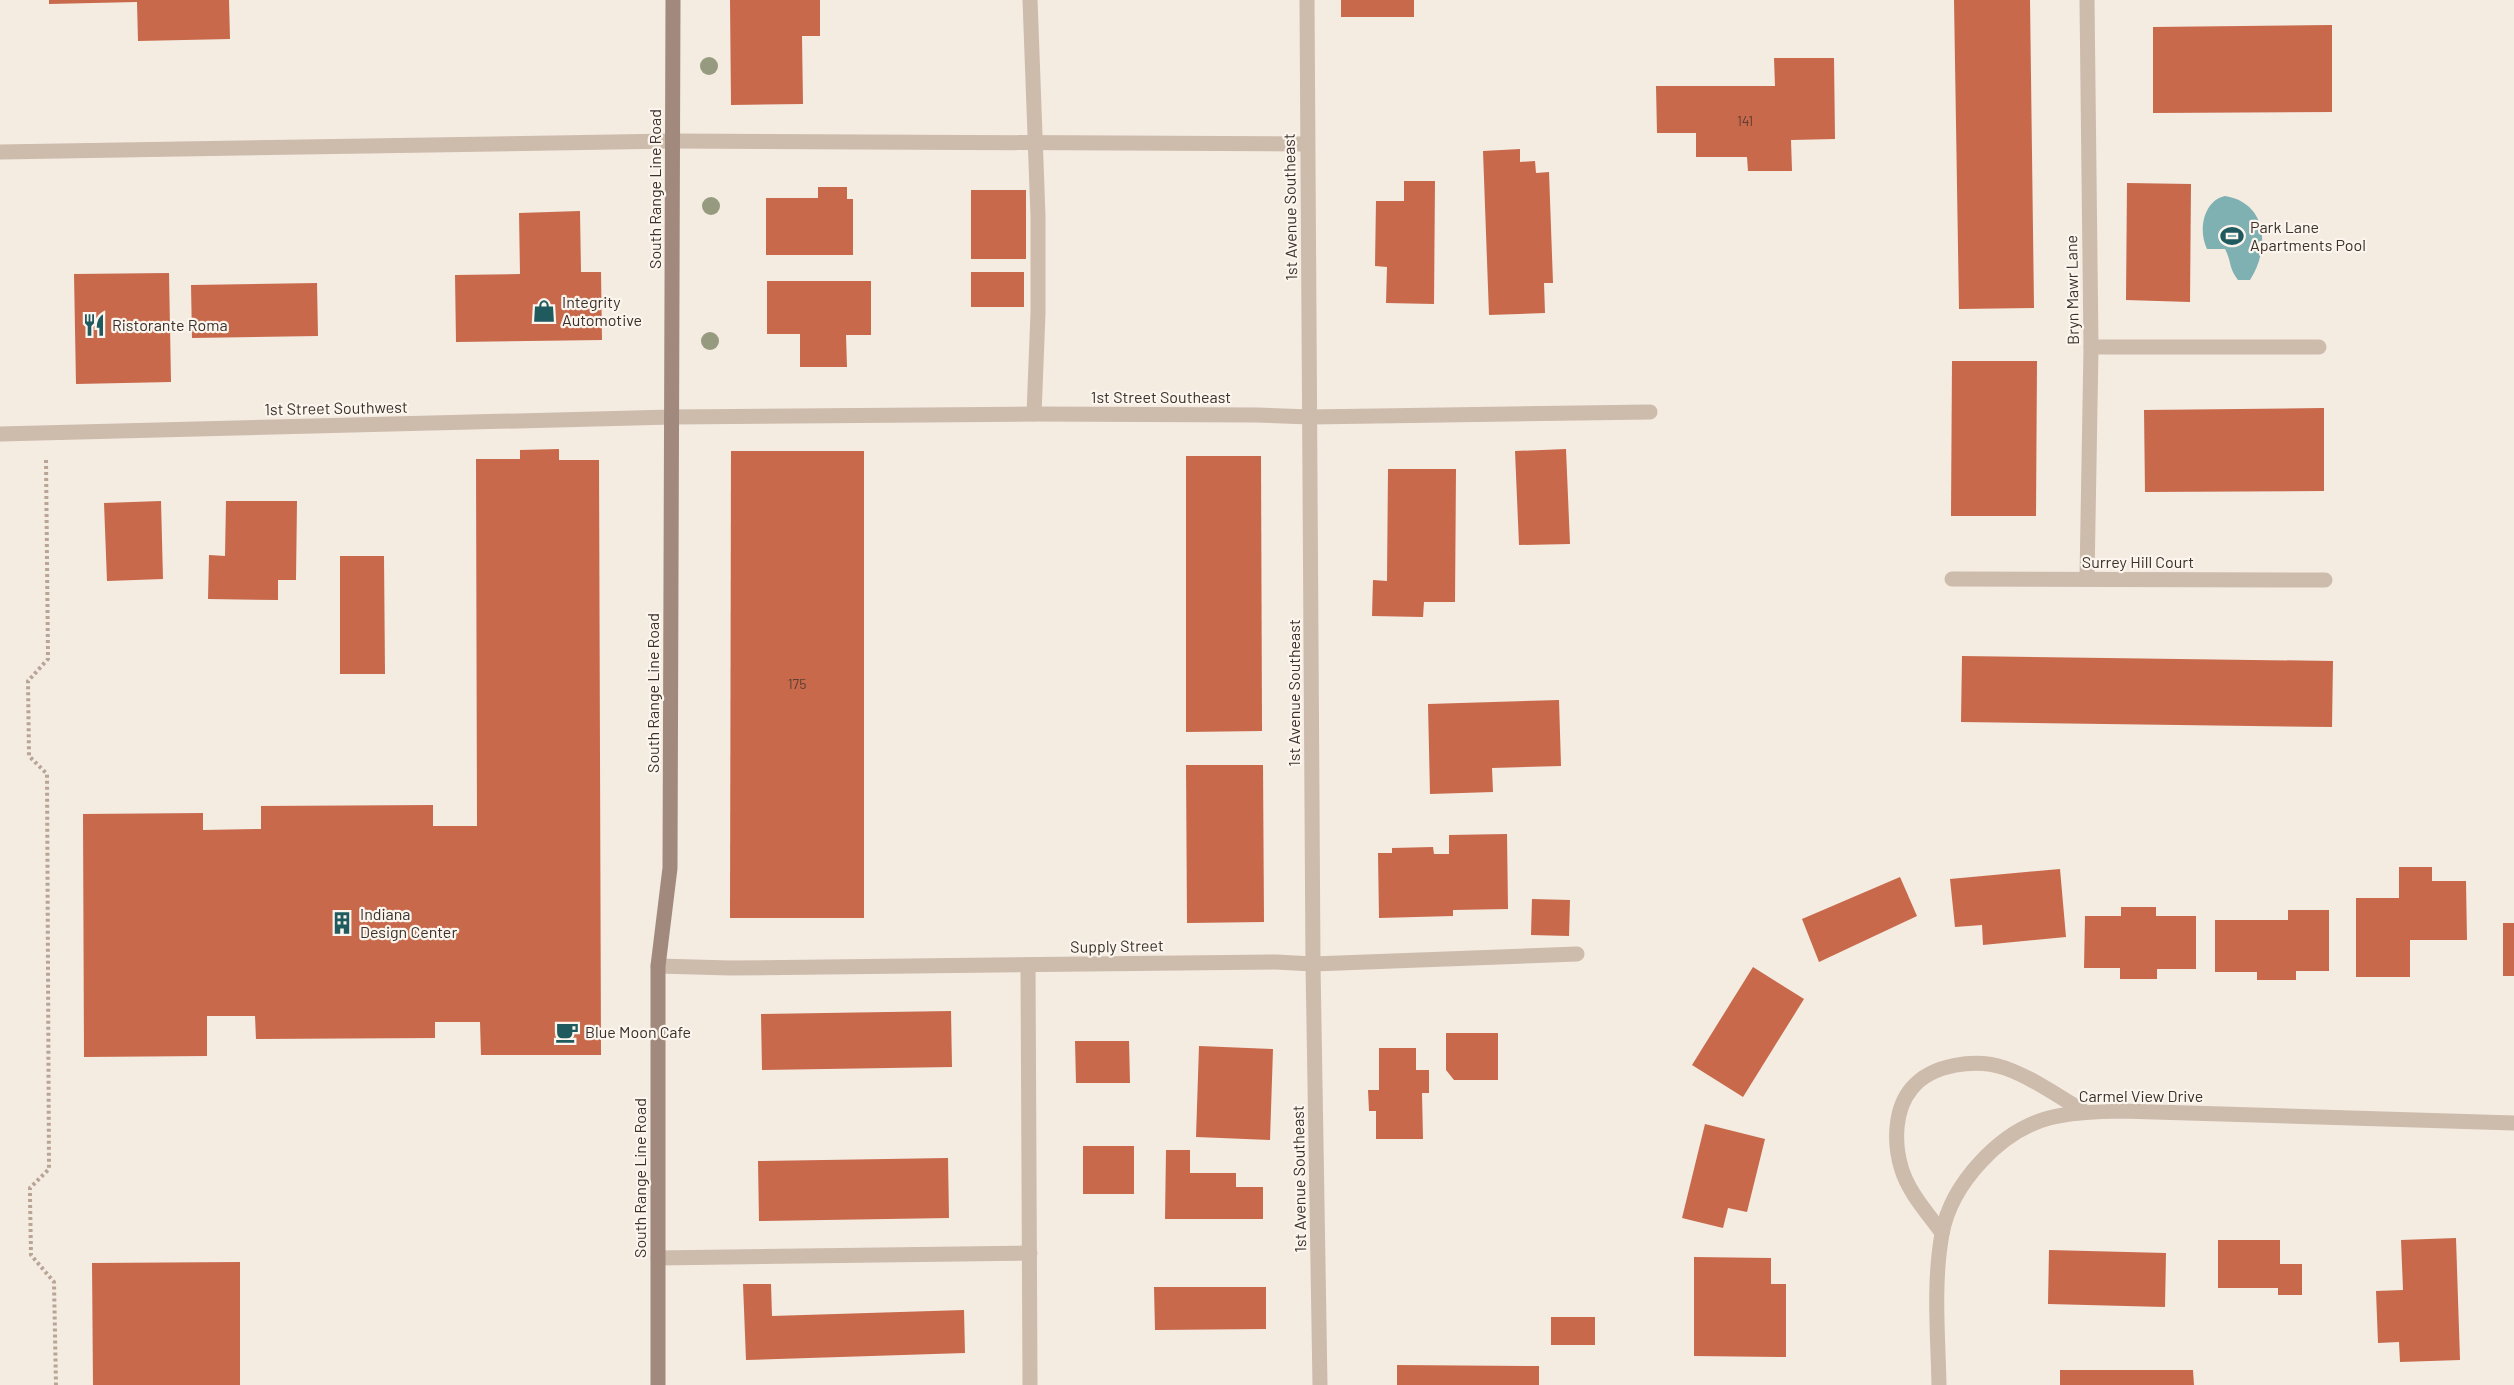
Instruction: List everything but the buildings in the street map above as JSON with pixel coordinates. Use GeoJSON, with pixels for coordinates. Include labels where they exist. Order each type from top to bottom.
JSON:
{"type":"FeatureCollection","features":[{"type":"Feature","properties":{"kind":"main road","name":"South Range Line Road"},"geometry":{"type":"LineString","coordinates":[[658,1385],[658,966],[670,868],[673,0]]}},
{"type":"Feature","properties":{"kind":"street"},"geometry":{"type":"LineString","coordinates":[[1030,0],[1030,48],[1036,142],[1038,313],[1034,414]]}},
{"type":"Feature","properties":{"kind":"street","name":"1st Avenue Southeast"},"geometry":{"type":"LineString","coordinates":[[1306,0],[1313,964],[1320,1385]]}},
{"type":"Feature","properties":{"kind":"street","name":"Bryn Mawr Lane"},"geometry":{"type":"LineString","coordinates":[[2087,0],[2091,346],[2087,579]]}},
{"type":"Feature","properties":{"kind":"street"},"geometry":{"type":"LineString","coordinates":[[0,152],[673,141],[1307,144]]}},
{"type":"Feature","properties":{"kind":"street"},"geometry":{"type":"LineString","coordinates":[[2091,346],[2319,346]]}},
{"type":"Feature","properties":{"kind":"street","name":"1st Street Southeast"},"geometry":{"type":"LineString","coordinates":[[672,417],[1034,414],[1310,417],[1650,412]]}},
{"type":"Feature","properties":{"kind":"street","name":"1st Street Southwest"},"geometry":{"type":"LineString","coordinates":[[0,434],[672,417]]}},
{"type":"Feature","properties":{"kind":"street","name":"Surrey Hill Court"},"geometry":{"type":"LineString","coordinates":[[1952,579],[2325,580]]}},
{"type":"Feature","properties":{"kind":"street","name":"Supply Street"},"geometry":{"type":"LineString","coordinates":[[658,966],[742,968],[1276,962],[1313,964],[1576,954]]}},
{"type":"Feature","properties":{"kind":"street"},"geometry":{"type":"LineString","coordinates":[[1028,965],[1030,1385]]}},
{"type":"Feature","properties":{"kind":"street"},"geometry":{"type":"LineString","coordinates":[[1942,1233],[1911,1190],[1901,1167],[1897,1139],[1899,1114],[1912,1088],[1938,1069],[1970,1062],[2004,1068],[2085,1112]]}},
{"type":"Feature","properties":{"kind":"street","name":"Carmel View Drive"},"geometry":{"type":"LineString","coordinates":[[1939,1385],[1937,1269],[1942,1233],[1949,1207],[1963,1182],[1985,1157],[2020,1130],[2048,1119],[2085,1112],[2514,1123]]}},
{"type":"Feature","properties":{"kind":"street"},"geometry":{"type":"LineString","coordinates":[[658,1258],[1030,1252]]}},
{"type":"Feature","properties":{"kind":"path"},"geometry":{"type":"LineString","coordinates":[[46,457],[48,659],[28,681],[28,700],[29,756],[47,774],[49,1169],[30,1188],[30,1197],[31,1255],[54,1282],[56,1385]]}},
{"type":"Feature","properties":{"kind":"water","name":"Park Lane Apartments Pool"},"geometry":{"type":"Polygon","coordinates":[[[2225,196],[2239,200],[2250,208],[2257,217],[2261,229],[2261,255],[2250,280],[2238,280],[2225,249],[2207,249],[2204,242],[2203,226],[2207,210],[2218,199],[2225,196]]]}},
{"type":"Feature","properties":{"kind":"place","name":"Park Lane Apartments Pool"},"geometry":{"type":"Point","coordinates":[2232,236]}},
{"type":"Feature","properties":{"kind":"place","name":"Integrity Automotive"},"geometry":{"type":"Point","coordinates":[544,311]}},
{"type":"Feature","properties":{"kind":"place","name":"Ristorante Roma"},"geometry":{"type":"Point","coordinates":[94,325]}},
{"type":"Feature","properties":{"kind":"place","name":"Indiana Design Center"},"geometry":{"type":"Point","coordinates":[342,923]}},
{"type":"Feature","properties":{"kind":"place","name":"Blue Moon Cafe"},"geometry":{"type":"Point","coordinates":[567,1032]}}]}
